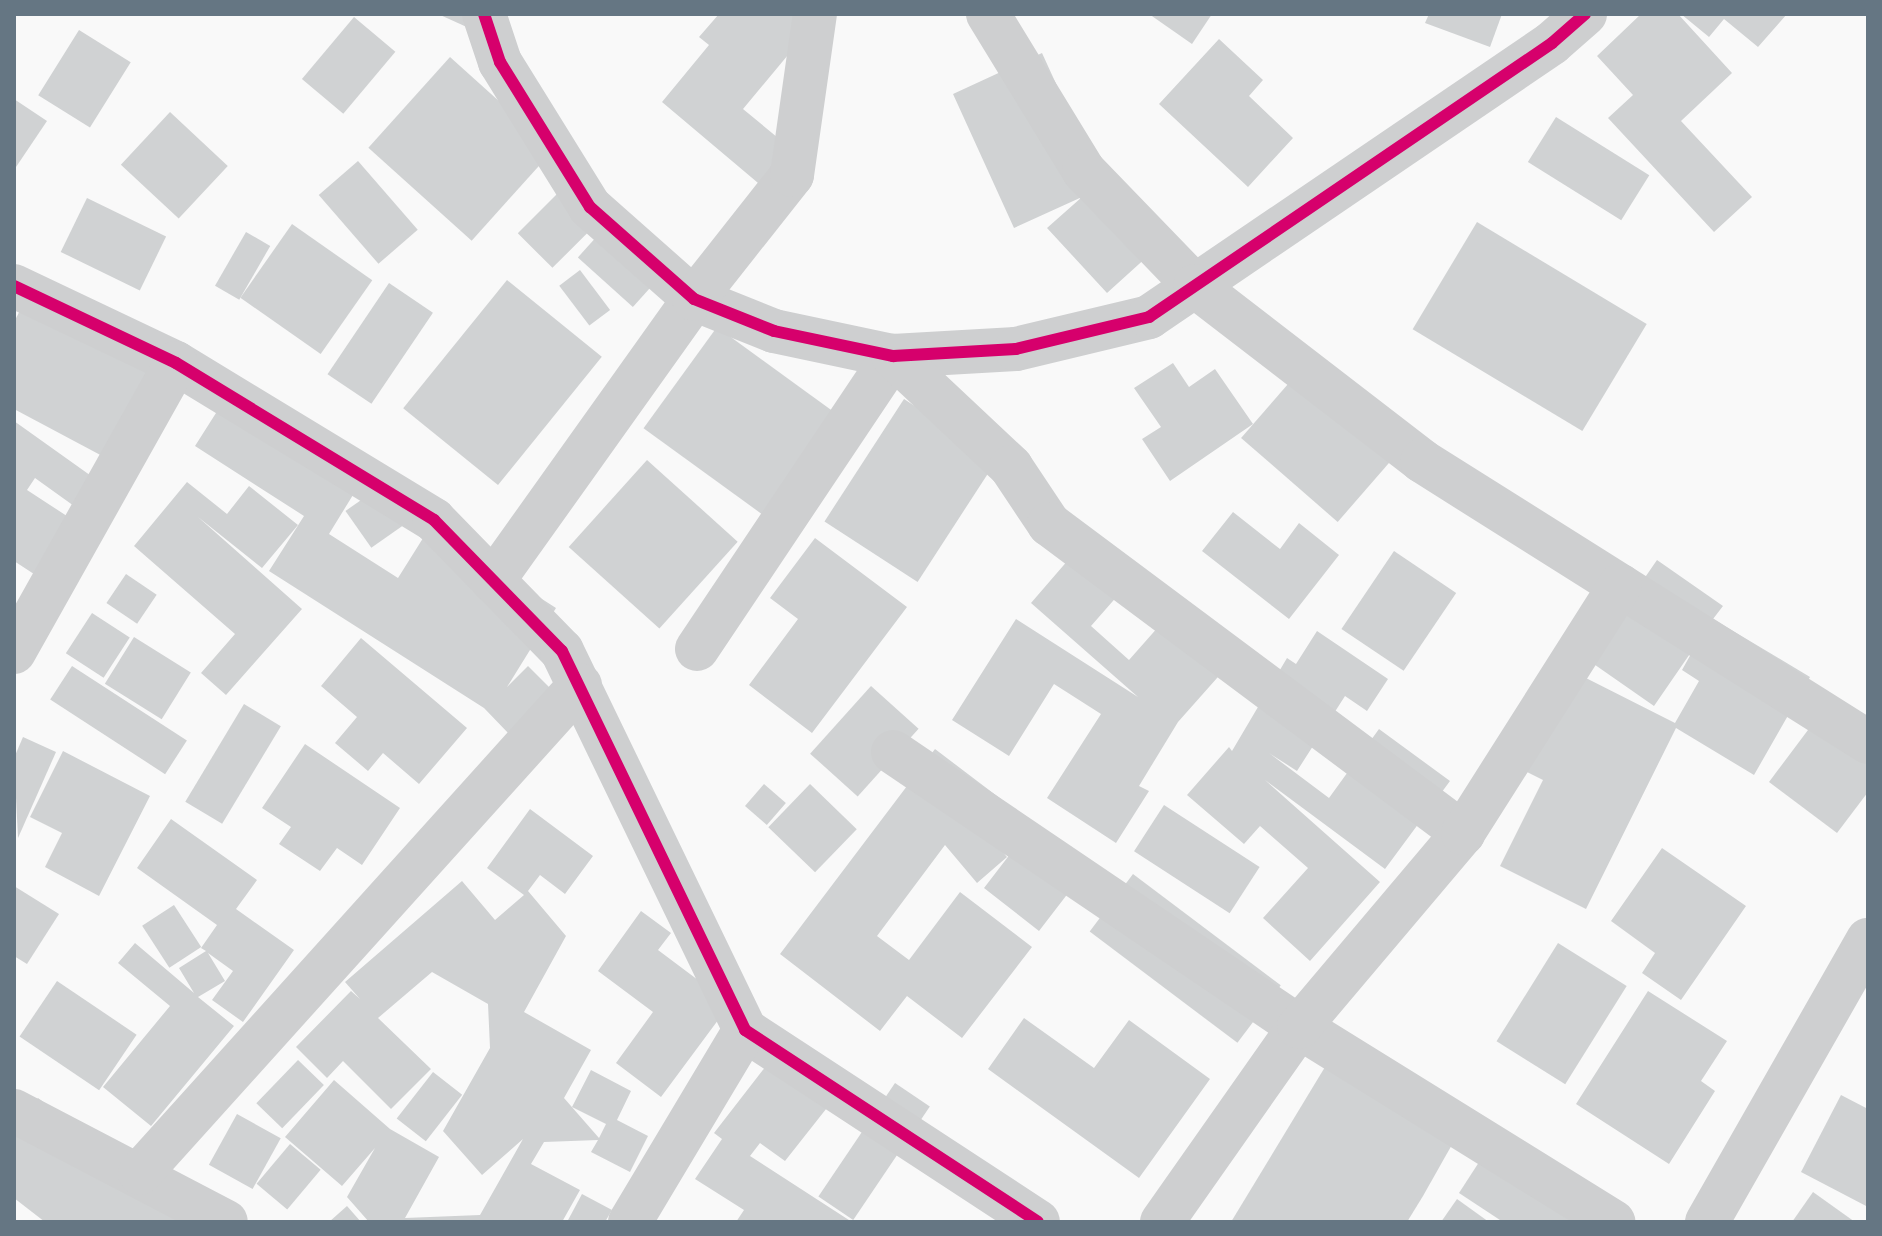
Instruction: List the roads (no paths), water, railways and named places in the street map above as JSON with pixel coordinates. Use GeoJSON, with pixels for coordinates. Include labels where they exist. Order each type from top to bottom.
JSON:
{"type":"FeatureCollection","features":[{"type":"Feature","properties":{"kind":"street"},"geometry":{"type":"LineString","coordinates":[[484,14],[500,62],[590,207],[694,299],[774,331],[893,356],[1016,349],[1149,317],[1552,43],[1585,14]]}},
{"type":"Feature","properties":{"kind":"street"},"geometry":{"type":"LineString","coordinates":[[493,581],[694,299],[792,175],[815,14]]}},
{"type":"Feature","properties":{"kind":"street"},"geometry":{"type":"LineString","coordinates":[[988,14],[1084,171],[1195,286],[1422,461],[1868,742]]}},
{"type":"Feature","properties":{"kind":"street"},"geometry":{"type":"LineString","coordinates":[[14,286],[176,363],[434,520],[562,651],[745,1030],[1038,1222]]}},
{"type":"Feature","properties":{"kind":"street"},"geometry":{"type":"LineString","coordinates":[[697,649],[893,356]]}},
{"type":"Feature","properties":{"kind":"street"},"geometry":{"type":"LineString","coordinates":[[893,356],[1011,467],[1049,524],[1463,833]]}},
{"type":"Feature","properties":{"kind":"street"},"geometry":{"type":"LineString","coordinates":[[14,652],[176,363]]}},
{"type":"Feature","properties":{"kind":"street"},"geometry":{"type":"LineString","coordinates":[[1162,1222],[1299,1027],[1463,833],[1620,586]]}},
{"type":"Feature","properties":{"kind":"street"},"geometry":{"type":"LineString","coordinates":[[140,1173],[580,685]]}},
{"type":"Feature","properties":{"kind":"street"},"geometry":{"type":"LineString","coordinates":[[893,752],[1299,1027],[1613,1222]]}},
{"type":"Feature","properties":{"kind":"street"},"geometry":{"type":"LineString","coordinates":[[1707,1222],[1868,940]]}},
{"type":"Feature","properties":{"kind":"street"},"geometry":{"type":"LineString","coordinates":[[630,1222],[745,1030]]}},
{"type":"Feature","properties":{"kind":"street"},"geometry":{"type":"LineString","coordinates":[[14,1111],[140,1173],[210,1218]]}}]}
